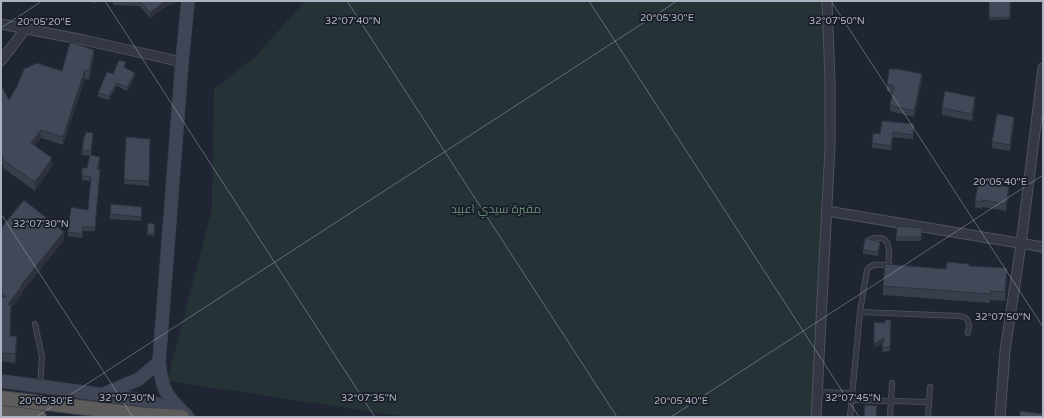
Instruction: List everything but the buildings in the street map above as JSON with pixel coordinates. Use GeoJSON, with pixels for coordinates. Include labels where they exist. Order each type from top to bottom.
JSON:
{"type":"FeatureCollection","features":[{"type":"Feature","properties":{"kind":"highway"},"geometry":{"type":"LineString","coordinates":[[1,398],[146,415],[182,417]]}},
{"type":"Feature","properties":{"kind":"highway"},"geometry":{"type":"LineString","coordinates":[[1,412],[39,417]]}},
{"type":"Feature","properties":{"kind":"main road"},"geometry":{"type":"LineString","coordinates":[[188,1],[158,362],[163,388],[169,399],[188,417]]}},
{"type":"Feature","properties":{"kind":"main road"},"geometry":{"type":"LineString","coordinates":[[101,395],[139,379],[158,362]]}},
{"type":"Feature","properties":{"kind":"main road"},"geometry":{"type":"LineString","coordinates":[[1,381],[149,401],[188,417]]}},
{"type":"Feature","properties":{"kind":"street"},"geometry":{"type":"LineString","coordinates":[[816,417],[827,211],[830,113],[826,1]]}},
{"type":"Feature","properties":{"kind":"street"},"geometry":{"type":"LineString","coordinates":[[1,24],[26,28],[182,62]]}},
{"type":"Feature","properties":{"kind":"street"},"geometry":{"type":"LineString","coordinates":[[1,61],[26,28]]}},
{"type":"Feature","properties":{"kind":"street"},"geometry":{"type":"LineString","coordinates":[[1000,417],[1005,351],[1021,244],[1043,70]]}},
{"type":"Feature","properties":{"kind":"street"},"geometry":{"type":"LineString","coordinates":[[827,211],[1043,247]]}},
{"type":"Feature","properties":{"kind":"lane"},"geometry":{"type":"LineString","coordinates":[[869,240],[875,238],[882,239],[888,244],[890,250],[888,265]]}},
{"type":"Feature","properties":{"kind":"lane"},"geometry":{"type":"LineString","coordinates":[[850,417],[860,312],[867,270],[869,266],[875,264],[895,266]]}},
{"type":"Feature","properties":{"kind":"lane"},"geometry":{"type":"LineString","coordinates":[[860,312],[960,316],[966,318],[968,333]]}},
{"type":"Feature","properties":{"kind":"lane"},"geometry":{"type":"LineString","coordinates":[[35,324],[42,357],[40,386]]}},
{"type":"Feature","properties":{"kind":"lane"},"geometry":{"type":"LineString","coordinates":[[890,417],[892,383]]}},
{"type":"Feature","properties":{"kind":"lane"},"geometry":{"type":"LineString","coordinates":[[928,417],[930,387]]}},
{"type":"Feature","properties":{"kind":"lane"},"geometry":{"type":"LineString","coordinates":[[817,392],[852,393]]}},
{"type":"Feature","properties":{"kind":"lane"},"geometry":{"type":"LineString","coordinates":[[851,400],[929,402]]}},
{"type":"Feature","properties":{"kind":"green space","name":"مقبرة سيدي اعبيد"},"geometry":{"type":"Polygon","coordinates":[[[305,1],[822,1],[826,96],[813,406],[809,417],[407,417],[167,381],[212,209],[214,89],[255,57],[305,1]]]}}]}
